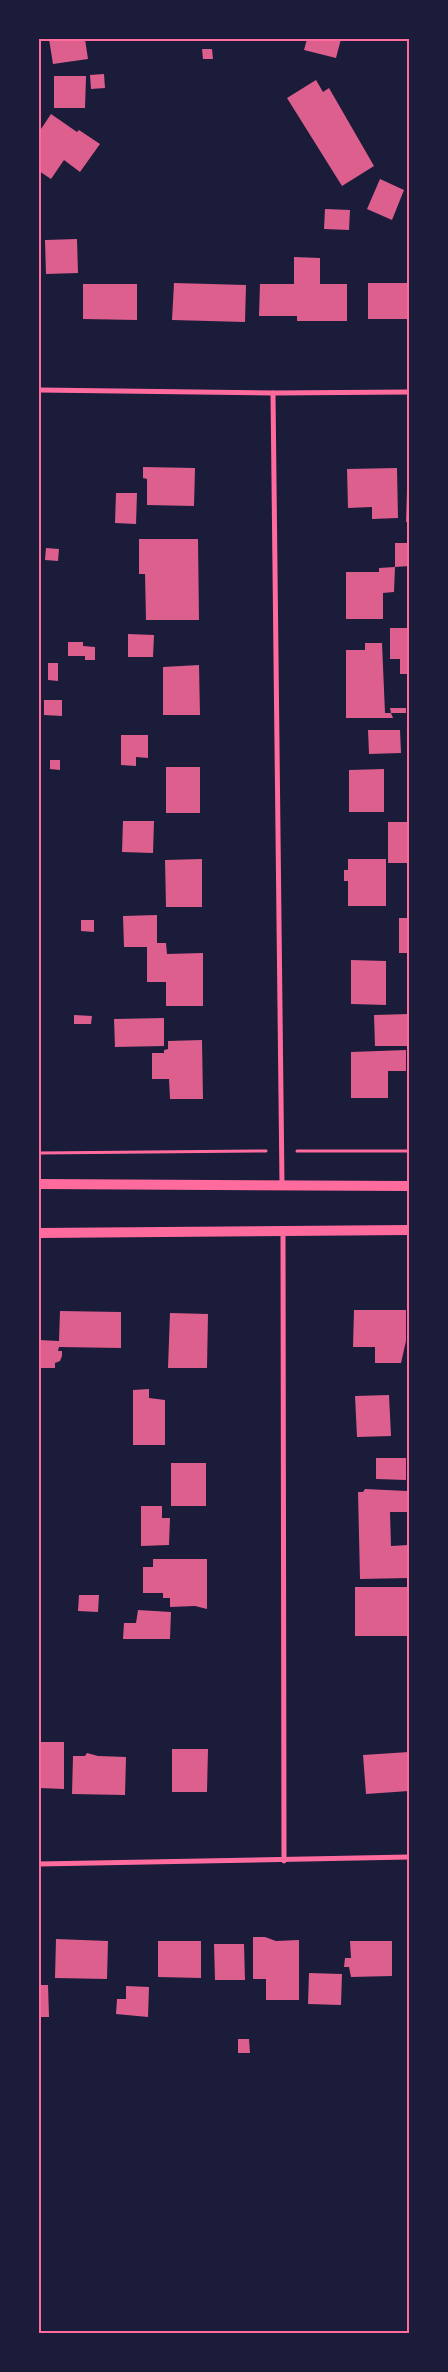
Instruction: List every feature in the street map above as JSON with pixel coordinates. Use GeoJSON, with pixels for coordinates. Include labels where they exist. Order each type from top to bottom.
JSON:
{"type":"FeatureCollection","features":[{"type":"Feature","properties":{"kind":"main road"},"geometry":{"type":"LineString","coordinates":[[39,1184],[409,1186]]}},
{"type":"Feature","properties":{"kind":"main road"},"geometry":{"type":"LineString","coordinates":[[39,1233],[409,1230]]}},
{"type":"Feature","properties":{"kind":"street"},"geometry":{"type":"LineString","coordinates":[[39,390],[273,393],[409,392]]}},
{"type":"Feature","properties":{"kind":"street"},"geometry":{"type":"LineString","coordinates":[[273,393],[282,1185]]}},
{"type":"Feature","properties":{"kind":"street"},"geometry":{"type":"LineString","coordinates":[[283,1230],[284,1861]]}},
{"type":"Feature","properties":{"kind":"street"},"geometry":{"type":"LineString","coordinates":[[39,1864],[284,1861],[409,1857]]}},
{"type":"Feature","properties":{"kind":"path"},"geometry":{"type":"LineString","coordinates":[[39,1153],[409,1151]]}},
{"type":"Feature","properties":{"kind":"building"},"geometry":{"type":"Polygon","coordinates":[[[49,39],[85,39],[88,59],[53,64],[49,39]]]}},
{"type":"Feature","properties":{"kind":"building"},"geometry":{"type":"Polygon","coordinates":[[[307,39],[341,39],[336,58],[304,50],[307,39]]]}},
{"type":"Feature","properties":{"kind":"building"},"geometry":{"type":"Polygon","coordinates":[[[202,49],[212,49],[213,59],[203,59],[202,49]]]}},
{"type":"Feature","properties":{"kind":"building"},"geometry":{"type":"Polygon","coordinates":[[[104,74],[105,88],[91,89],[90,75],[104,74]]]}},
{"type":"Feature","properties":{"kind":"building"},"geometry":{"type":"Polygon","coordinates":[[[54,76],[86,76],[85,108],[54,108],[54,76]]]}},
{"type":"Feature","properties":{"kind":"building"},"geometry":{"type":"Polygon","coordinates":[[[316,80],[323,92],[329,88],[374,166],[342,186],[287,98],[316,80]]]}},
{"type":"Feature","properties":{"kind":"building"},"geometry":{"type":"Polygon","coordinates":[[[51,114],[77,132],[79,130],[100,144],[80,172],[64,160],[51,179],[39,171],[39,132],[51,114]]]}},
{"type":"Feature","properties":{"kind":"building"},"geometry":{"type":"Polygon","coordinates":[[[380,179],[404,190],[392,220],[367,209],[380,179]]]}},
{"type":"Feature","properties":{"kind":"building"},"geometry":{"type":"Polygon","coordinates":[[[325,209],[350,210],[349,230],[324,229],[325,209]]]}},
{"type":"Feature","properties":{"kind":"building"},"geometry":{"type":"Polygon","coordinates":[[[77,239],[78,273],[46,274],[45,240],[77,239]]]}},
{"type":"Feature","properties":{"kind":"building"},"geometry":{"type":"Polygon","coordinates":[[[294,257],[320,258],[320,284],[347,284],[347,321],[297,321],[297,316],[259,316],[260,284],[294,284],[294,257]]]}},
{"type":"Feature","properties":{"kind":"building"},"geometry":{"type":"Polygon","coordinates":[[[174,283],[246,285],[245,322],[172,320],[174,283]]]}},
{"type":"Feature","properties":{"kind":"building"},"geometry":{"type":"Polygon","coordinates":[[[368,283],[409,283],[409,319],[368,319],[368,283]]]}},
{"type":"Feature","properties":{"kind":"building"},"geometry":{"type":"Polygon","coordinates":[[[83,284],[137,284],[137,320],[83,319],[83,284]]]}},
{"type":"Feature","properties":{"kind":"building"},"geometry":{"type":"Polygon","coordinates":[[[143,467],[195,468],[194,506],[147,505],[147,479],[143,478],[143,467]]]}},
{"type":"Feature","properties":{"kind":"building"},"geometry":{"type":"Polygon","coordinates":[[[397,468],[398,518],[372,519],[372,507],[348,508],[347,469],[397,468]]]}},
{"type":"Feature","properties":{"kind":"building"},"geometry":{"type":"Polygon","coordinates":[[[407,490],[409,490],[409,522],[406,522],[407,490]]]}},
{"type":"Feature","properties":{"kind":"building"},"geometry":{"type":"Polygon","coordinates":[[[116,493],[137,493],[136,524],[115,523],[116,493]]]}},
{"type":"Feature","properties":{"kind":"building"},"geometry":{"type":"Polygon","coordinates":[[[139,539],[198,539],[199,620],[146,620],[145,574],[139,574],[139,539]]]}},
{"type":"Feature","properties":{"kind":"building"},"geometry":{"type":"Polygon","coordinates":[[[395,543],[409,543],[409,566],[395,567],[395,543]]]}},
{"type":"Feature","properties":{"kind":"building"},"geometry":{"type":"Polygon","coordinates":[[[46,548],[59,549],[58,561],[45,560],[46,548]]]}},
{"type":"Feature","properties":{"kind":"building"},"geometry":{"type":"Polygon","coordinates":[[[395,567],[394,592],[383,593],[383,619],[346,619],[346,572],[379,572],[379,568],[395,567]]]}},
{"type":"Feature","properties":{"kind":"building"},"geometry":{"type":"Polygon","coordinates":[[[390,628],[409,628],[409,674],[400,674],[400,659],[390,659],[390,628]]]}},
{"type":"Feature","properties":{"kind":"building"},"geometry":{"type":"Polygon","coordinates":[[[128,634],[154,635],[153,657],[128,657],[128,634]]]}},
{"type":"Feature","properties":{"kind":"building"},"geometry":{"type":"Polygon","coordinates":[[[68,642],[83,642],[83,646],[95,647],[95,660],[85,660],[85,656],[68,656],[68,642]]]}},
{"type":"Feature","properties":{"kind":"building"},"geometry":{"type":"Polygon","coordinates":[[[365,643],[382,643],[385,713],[391,713],[393,718],[346,718],[346,650],[365,650],[365,643]]]}},
{"type":"Feature","properties":{"kind":"building"},"geometry":{"type":"Polygon","coordinates":[[[48,663],[58,663],[58,681],[48,680],[48,663]]]}},
{"type":"Feature","properties":{"kind":"building"},"geometry":{"type":"Polygon","coordinates":[[[199,665],[200,715],[163,715],[163,667],[199,665]]]}},
{"type":"Feature","properties":{"kind":"building"},"geometry":{"type":"Polygon","coordinates":[[[44,700],[62,700],[62,716],[44,715],[44,700]]]}},
{"type":"Feature","properties":{"kind":"building"},"geometry":{"type":"Polygon","coordinates":[[[390,708],[406,708],[406,713],[391,713],[390,708]]]}},
{"type":"Feature","properties":{"kind":"building"},"geometry":{"type":"Polygon","coordinates":[[[368,730],[400,730],[401,753],[369,754],[368,730]]]}},
{"type":"Feature","properties":{"kind":"building"},"geometry":{"type":"Polygon","coordinates":[[[121,735],[148,735],[148,758],[136,757],[136,766],[121,765],[121,735]]]}},
{"type":"Feature","properties":{"kind":"building"},"geometry":{"type":"Polygon","coordinates":[[[50,760],[60,760],[60,770],[50,769],[50,760]]]}},
{"type":"Feature","properties":{"kind":"building"},"geometry":{"type":"Polygon","coordinates":[[[166,767],[200,767],[200,813],[166,813],[166,767]]]}},
{"type":"Feature","properties":{"kind":"building"},"geometry":{"type":"Polygon","coordinates":[[[384,769],[384,812],[349,812],[349,770],[384,769]]]}},
{"type":"Feature","properties":{"kind":"building"},"geometry":{"type":"Polygon","coordinates":[[[123,821],[154,821],[153,853],[122,852],[123,821]]]}},
{"type":"Feature","properties":{"kind":"building"},"geometry":{"type":"Polygon","coordinates":[[[388,822],[409,822],[409,863],[388,863],[388,822]]]}},
{"type":"Feature","properties":{"kind":"building"},"geometry":{"type":"Polygon","coordinates":[[[202,859],[202,907],[166,907],[165,860],[202,859]]]}},
{"type":"Feature","properties":{"kind":"building"},"geometry":{"type":"Polygon","coordinates":[[[348,859],[386,859],[386,906],[348,906],[348,881],[344,881],[344,870],[348,870],[348,859]]]}},
{"type":"Feature","properties":{"kind":"building"},"geometry":{"type":"Polygon","coordinates":[[[157,915],[157,943],[166,943],[167,954],[203,953],[203,1006],[166,1006],[166,982],[147,982],[147,947],[124,947],[123,916],[157,915]]]}},
{"type":"Feature","properties":{"kind":"building"},"geometry":{"type":"Polygon","coordinates":[[[399,918],[409,918],[409,953],[399,953],[399,918]]]}},
{"type":"Feature","properties":{"kind":"building"},"geometry":{"type":"Polygon","coordinates":[[[81,920],[94,920],[94,932],[81,931],[81,920]]]}},
{"type":"Feature","properties":{"kind":"building"},"geometry":{"type":"Polygon","coordinates":[[[351,960],[386,961],[386,1005],[351,1004],[351,960]]]}},
{"type":"Feature","properties":{"kind":"building"},"geometry":{"type":"Polygon","coordinates":[[[409,1014],[409,1046],[375,1046],[374,1015],[409,1014]]]}},
{"type":"Feature","properties":{"kind":"building"},"geometry":{"type":"Polygon","coordinates":[[[74,1015],[92,1016],[91,1024],[74,1024],[74,1015]]]}},
{"type":"Feature","properties":{"kind":"building"},"geometry":{"type":"Polygon","coordinates":[[[164,1018],[164,1046],[115,1047],[114,1019],[164,1018]]]}},
{"type":"Feature","properties":{"kind":"building"},"geometry":{"type":"Polygon","coordinates":[[[202,1040],[203,1099],[170,1099],[169,1079],[152,1079],[152,1053],[164,1053],[164,1050],[168,1049],[168,1041],[202,1040]]]}},
{"type":"Feature","properties":{"kind":"building"},"geometry":{"type":"Polygon","coordinates":[[[406,1050],[406,1071],[388,1071],[388,1098],[351,1098],[351,1052],[406,1050]]]}},
{"type":"Feature","properties":{"kind":"building"},"geometry":{"type":"Polygon","coordinates":[[[354,1310],[406,1310],[406,1341],[401,1363],[375,1363],[375,1347],[353,1347],[354,1310]]]}},
{"type":"Feature","properties":{"kind":"building"},"geometry":{"type":"Polygon","coordinates":[[[60,1311],[121,1312],[121,1348],[59,1347],[58,1351],[62,1351],[62,1356],[60,1361],[55,1363],[55,1368],[39,1368],[39,1340],[59,1341],[60,1311]]]}},
{"type":"Feature","properties":{"kind":"building"},"geometry":{"type":"Polygon","coordinates":[[[170,1313],[208,1314],[207,1368],[168,1368],[170,1313]]]}},
{"type":"Feature","properties":{"kind":"building"},"geometry":{"type":"Polygon","coordinates":[[[149,1389],[149,1398],[165,1400],[165,1445],[133,1445],[133,1390],[149,1389]]]}},
{"type":"Feature","properties":{"kind":"building"},"geometry":{"type":"Polygon","coordinates":[[[389,1395],[391,1436],[357,1437],[355,1396],[389,1395]]]}},
{"type":"Feature","properties":{"kind":"building"},"geometry":{"type":"Polygon","coordinates":[[[376,1458],[406,1458],[406,1480],[376,1479],[376,1458]]]}},
{"type":"Feature","properties":{"kind":"building"},"geometry":{"type":"Polygon","coordinates":[[[171,1463],[206,1463],[206,1506],[171,1506],[171,1463]]]}},
{"type":"Feature","properties":{"kind":"building"},"geometry":{"type":"Polygon","coordinates":[[[365,1489],[407,1491],[407,1512],[390,1512],[391,1546],[408,1545],[409,1578],[360,1579],[358,1492],[363,1492],[365,1489]]]}},
{"type":"Feature","properties":{"kind":"building"},"geometry":{"type":"Polygon","coordinates":[[[141,1506],[162,1506],[162,1518],[170,1518],[169,1545],[141,1546],[141,1506]]]}},
{"type":"Feature","properties":{"kind":"building"},"geometry":{"type":"Polygon","coordinates":[[[153,1559],[207,1559],[207,1609],[195,1606],[170,1607],[170,1598],[163,1598],[163,1593],[143,1593],[143,1567],[153,1567],[153,1559]]]}},
{"type":"Feature","properties":{"kind":"building"},"geometry":{"type":"Polygon","coordinates":[[[355,1587],[409,1587],[409,1636],[355,1636],[355,1587]]]}},
{"type":"Feature","properties":{"kind":"building"},"geometry":{"type":"Polygon","coordinates":[[[79,1595],[99,1595],[98,1612],[78,1611],[79,1595]]]}},
{"type":"Feature","properties":{"kind":"building"},"geometry":{"type":"Polygon","coordinates":[[[138,1610],[171,1612],[170,1639],[123,1639],[124,1623],[136,1623],[138,1610]]]}},
{"type":"Feature","properties":{"kind":"building"},"geometry":{"type":"Polygon","coordinates":[[[39,1742],[64,1742],[64,1789],[39,1788],[39,1742]]]}},
{"type":"Feature","properties":{"kind":"building"},"geometry":{"type":"Polygon","coordinates":[[[172,1749],[208,1749],[207,1792],[172,1792],[172,1749]]]}},
{"type":"Feature","properties":{"kind":"building"},"geometry":{"type":"Polygon","coordinates":[[[409,1752],[409,1791],[366,1794],[363,1755],[409,1752]]]}},
{"type":"Feature","properties":{"kind":"building"},"geometry":{"type":"Polygon","coordinates":[[[87,1753],[98,1756],[126,1757],[125,1795],[72,1794],[73,1756],[85,1756],[87,1753]]]}},
{"type":"Feature","properties":{"kind":"building"},"geometry":{"type":"Polygon","coordinates":[[[253,1937],[265,1937],[276,1941],[299,1940],[299,2000],[266,2000],[266,1979],[253,1979],[253,1937]]]}},
{"type":"Feature","properties":{"kind":"building"},"geometry":{"type":"Polygon","coordinates":[[[56,1939],[108,1941],[107,1979],[55,1978],[56,1939]]]}},
{"type":"Feature","properties":{"kind":"building"},"geometry":{"type":"Polygon","coordinates":[[[158,1941],[201,1941],[201,1978],[158,1977],[158,1941]]]}},
{"type":"Feature","properties":{"kind":"building"},"geometry":{"type":"Polygon","coordinates":[[[350,1941],[392,1941],[392,1976],[351,1977],[349,1967],[344,1967],[345,1958],[351,1958],[350,1941]]]}},
{"type":"Feature","properties":{"kind":"building"},"geometry":{"type":"Polygon","coordinates":[[[214,1944],[244,1944],[245,1980],[215,1980],[214,1944]]]}},
{"type":"Feature","properties":{"kind":"building"},"geometry":{"type":"Polygon","coordinates":[[[309,1973],[342,1974],[341,2005],[308,2004],[309,1973]]]}},
{"type":"Feature","properties":{"kind":"building"},"geometry":{"type":"Polygon","coordinates":[[[39,1985],[48,1985],[49,2017],[39,2017],[39,1985]]]}},
{"type":"Feature","properties":{"kind":"building"},"geometry":{"type":"Polygon","coordinates":[[[126,1986],[149,1987],[148,2017],[116,2014],[117,1999],[126,1999],[126,1986]]]}},
{"type":"Feature","properties":{"kind":"building"},"geometry":{"type":"Polygon","coordinates":[[[238,2039],[249,2039],[250,2053],[238,2053],[238,2039]]]}}]}
